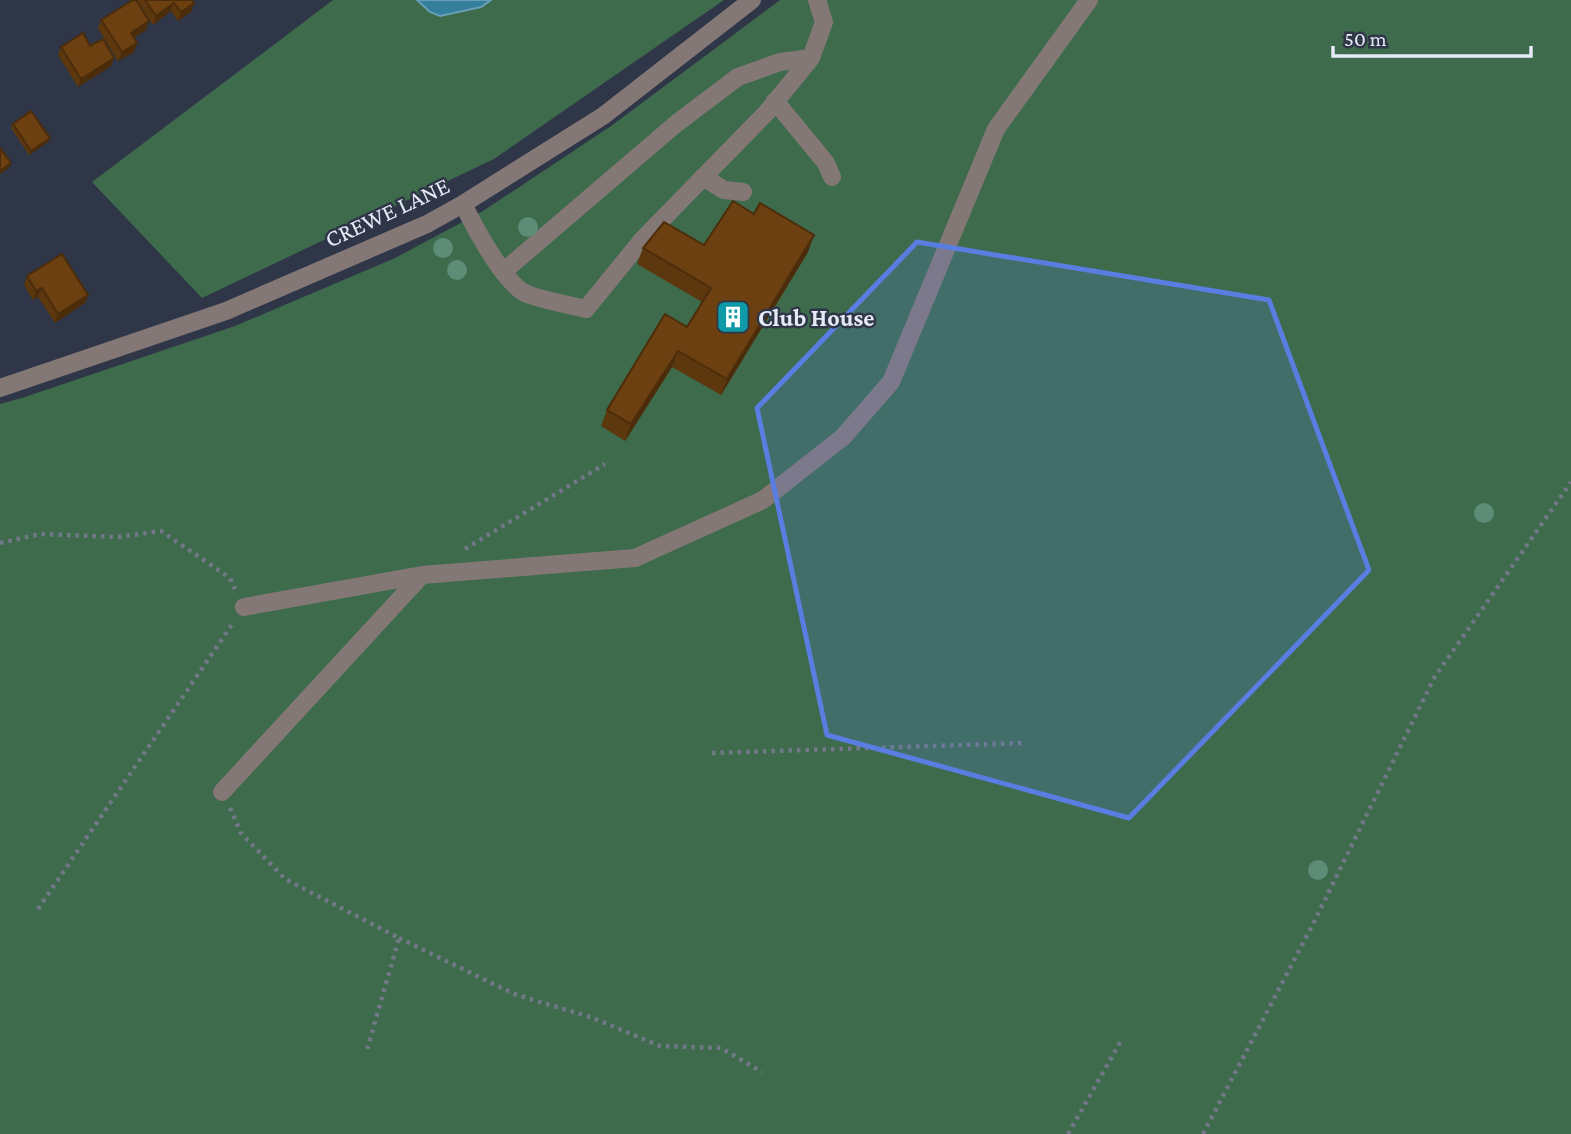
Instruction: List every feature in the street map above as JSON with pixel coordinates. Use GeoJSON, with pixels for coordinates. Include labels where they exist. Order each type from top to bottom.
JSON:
{"type":"FeatureCollection","features":[{"type":"Feature","properties":{"kind":"street","name":"CREWE LANE"},"geometry":{"type":"LineString","coordinates":[[0,388],[226,311],[427,224],[603,116],[752,0]]}},
{"type":"Feature","properties":{"kind":"street"},"geometry":{"type":"LineString","coordinates":[[463,204],[486,248],[517,287],[526,293],[586,309],[642,240],[775,102],[811,58],[824,22],[817,0]]}},
{"type":"Feature","properties":{"kind":"street"},"geometry":{"type":"LineString","coordinates":[[244,607],[422,575],[635,558],[763,500],[843,437],[891,382],[996,129],[1089,0]]}},
{"type":"Feature","properties":{"kind":"street"},"geometry":{"type":"LineString","coordinates":[[504,271],[677,123],[729,83],[747,73],[780,62],[811,58]]}},
{"type":"Feature","properties":{"kind":"street"},"geometry":{"type":"LineString","coordinates":[[775,102],[826,163],[832,177]]}},
{"type":"Feature","properties":{"kind":"street"},"geometry":{"type":"LineString","coordinates":[[703,177],[724,190],[743,192]]}},
{"type":"Feature","properties":{"kind":"street"},"geometry":{"type":"LineString","coordinates":[[222,792],[422,575]]}},
{"type":"Feature","properties":{"kind":"path"},"geometry":{"type":"LineString","coordinates":[[456,555],[605,464]]}},
{"type":"Feature","properties":{"kind":"path"},"geometry":{"type":"LineString","coordinates":[[1203,1134],[1312,926],[1434,678],[1571,482]]}},
{"type":"Feature","properties":{"kind":"path"},"geometry":{"type":"LineString","coordinates":[[0,543],[40,534],[118,537],[161,530],[230,578],[244,607],[38,909]]}},
{"type":"Feature","properties":{"kind":"path"},"geometry":{"type":"LineString","coordinates":[[712,753],[1024,743]]}},
{"type":"Feature","properties":{"kind":"path"},"geometry":{"type":"LineString","coordinates":[[222,792],[241,832],[285,880],[514,994],[593,1018],[660,1046],[721,1048],[762,1072]]}},
{"type":"Feature","properties":{"kind":"path"},"geometry":{"type":"LineString","coordinates":[[367,1050],[400,938]]}},
{"type":"Feature","properties":{"kind":"path"},"geometry":{"type":"LineString","coordinates":[[1068,1134],[1122,1039]]}},
{"type":"Feature","properties":{"kind":"highlighted area"},"geometry":{"type":"Polygon","coordinates":[[[917,242],[1269,300],[1369,570],[1129,818],[827,735],[757,408],[917,242]]]}},
{"type":"Feature","properties":{"kind":"green space"},"geometry":{"type":"Polygon","coordinates":[[[333,0],[724,0],[494,159],[202,298],[92,182],[333,0]]]}},
{"type":"Feature","properties":{"kind":"green space"},"geometry":{"type":"Polygon","coordinates":[[[780,0],[1571,0],[1571,1134],[0,1134],[0,404],[235,326],[395,258],[483,211],[611,126],[780,0]]]}},
{"type":"Feature","properties":{"kind":"water"},"geometry":{"type":"Polygon","coordinates":[[[417,0],[491,0],[481,7],[440,16],[430,12],[417,0]]]}},
{"type":"Feature","properties":{"kind":"building"},"geometry":{"type":"Polygon","coordinates":[[[136,0],[149,21],[131,33],[137,43],[122,52],[101,20],[136,0]]]}},
{"type":"Feature","properties":{"kind":"building"},"geometry":{"type":"Polygon","coordinates":[[[145,0],[192,0],[194,3],[181,12],[174,3],[156,16],[145,0]]]}},
{"type":"Feature","properties":{"kind":"building"},"geometry":{"type":"Polygon","coordinates":[[[83,33],[90,46],[103,39],[114,58],[81,79],[61,47],[83,33]]]}},
{"type":"Feature","properties":{"kind":"building"},"geometry":{"type":"Polygon","coordinates":[[[31,111],[50,138],[31,151],[13,124],[31,111]]]}},
{"type":"Feature","properties":{"kind":"building"},"geometry":{"type":"Polygon","coordinates":[[[0,148],[11,163],[0,171],[0,148]]]}},
{"type":"Feature","properties":{"kind":"building","name":"Club House"},"geometry":{"type":"Polygon","coordinates":[[[733,201],[754,214],[760,203],[814,235],[727,379],[678,351],[631,424],[607,410],[665,314],[687,327],[711,288],[643,248],[664,222],[704,245],[733,201]]]}},
{"type":"Feature","properties":{"kind":"building"},"geometry":{"type":"Polygon","coordinates":[[[62,254],[88,295],[58,314],[42,288],[36,291],[27,276],[62,254]]]}},
{"type":"Feature","properties":{"kind":"place","name":"Club House"},"geometry":{"type":"Point","coordinates":[733,317]}}]}
